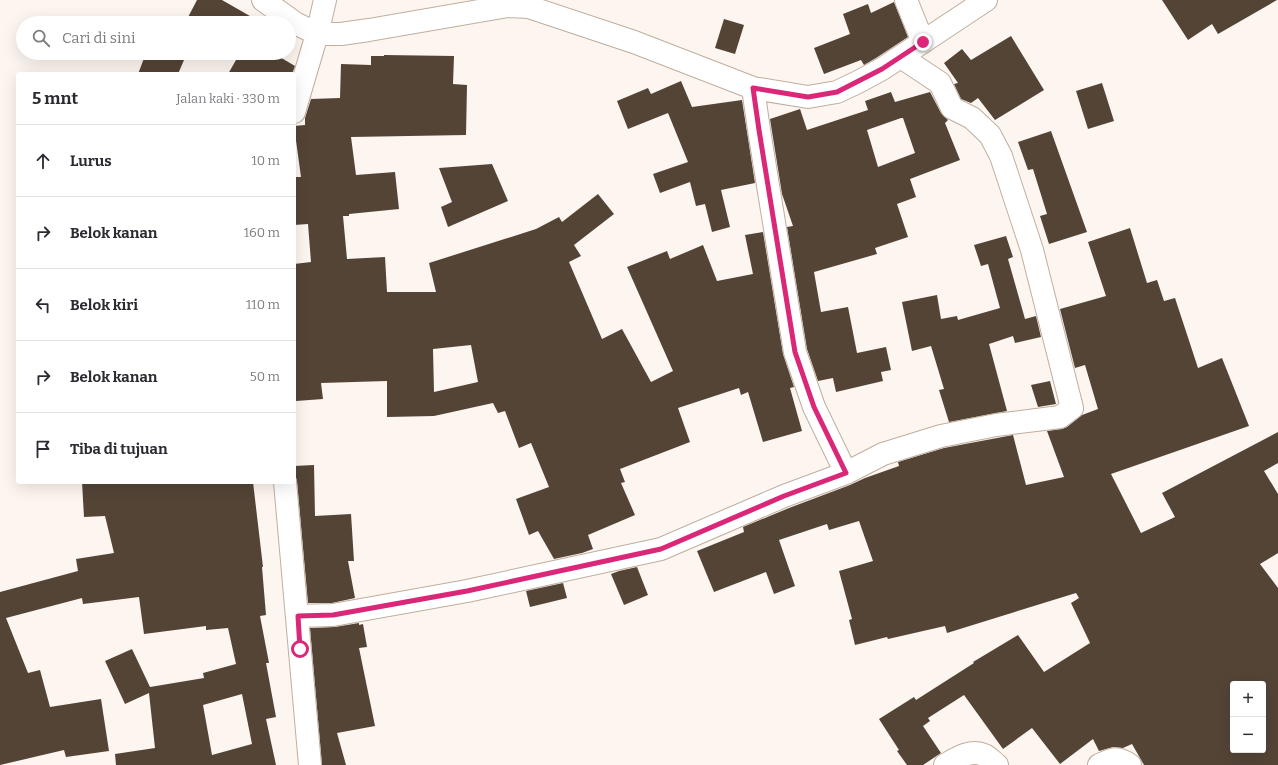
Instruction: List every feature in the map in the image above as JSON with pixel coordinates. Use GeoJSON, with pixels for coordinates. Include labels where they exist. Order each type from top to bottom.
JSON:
{"type":"FeatureCollection","features":[{"type":"Feature","properties":{"kind":"street"},"geometry":{"type":"LineString","coordinates":[[263,0],[286,16]]}},
{"type":"Feature","properties":{"kind":"street"},"geometry":{"type":"LineString","coordinates":[[296,106],[318,34],[325,0]]}},
{"type":"Feature","properties":{"kind":"street"},"geometry":{"type":"LineString","coordinates":[[906,0],[923,42]]}},
{"type":"Feature","properties":{"kind":"street"},"geometry":{"type":"LineString","coordinates":[[296,23],[318,34],[341,34],[508,6],[529,7],[634,42],[753,88],[808,97],[837,92],[858,82],[901,57],[986,0]]}},
{"type":"Feature","properties":{"kind":"street"},"geometry":{"type":"LineString","coordinates":[[298,616],[333,615],[467,591],[661,549],[784,496],[846,473],[883,454],[941,436],[996,425],[1060,417],[1072,408],[1032,250],[1001,156],[990,135],[972,118],[952,108],[940,82],[901,57]]}},
{"type":"Feature","properties":{"kind":"street"},"geometry":{"type":"LineString","coordinates":[[753,88],[795,352],[814,407],[846,473]]}},
{"type":"Feature","properties":{"kind":"street"},"geometry":{"type":"LineString","coordinates":[[285,484],[310,765]]}},
{"type":"Feature","properties":{"kind":"street"},"geometry":{"type":"LineString","coordinates":[[945,765],[974,752],[985,755],[997,765]]}},
{"type":"Feature","properties":{"kind":"street"},"geometry":{"type":"LineString","coordinates":[[1099,765],[1112,760],[1122,760],[1130,765]]}},
{"type":"Feature","properties":{"kind":"building"},"geometry":{"type":"Polygon","coordinates":[[[197,0],[222,0],[250,16],[189,16],[197,0]]]}},
{"type":"Feature","properties":{"kind":"building"},"geometry":{"type":"Polygon","coordinates":[[[1162,0],[1277,0],[1218,34],[1212,24],[1188,40],[1162,0]]]}},
{"type":"Feature","properties":{"kind":"building"},"geometry":{"type":"Polygon","coordinates":[[[894,2],[908,37],[864,65],[861,60],[824,74],[814,48],[850,34],[843,14],[868,4],[871,13],[894,2]]]}},
{"type":"Feature","properties":{"kind":"building"},"geometry":{"type":"Polygon","coordinates":[[[724,19],[744,25],[735,54],[715,48],[724,19]]]}},
{"type":"Feature","properties":{"kind":"building"},"geometry":{"type":"Polygon","coordinates":[[[1011,36],[1044,90],[995,120],[978,98],[971,103],[961,99],[954,84],[958,83],[944,63],[962,49],[971,60],[1011,36]]]}},
{"type":"Feature","properties":{"kind":"building"},"geometry":{"type":"Polygon","coordinates":[[[371,56],[454,56],[453,84],[467,85],[466,135],[351,137],[356,175],[395,172],[399,209],[349,214],[349,216],[343,216],[347,259],[385,257],[387,292],[436,292],[429,263],[536,229],[559,217],[562,222],[598,194],[614,214],[574,245],[581,256],[569,262],[602,339],[622,329],[651,382],[673,371],[627,267],[667,251],[670,259],[703,245],[717,281],[753,274],[745,235],[763,232],[783,354],[794,387],[790,388],[802,431],[763,442],[748,392],[741,395],[739,388],[678,408],[690,442],[620,469],[625,482],[621,483],[635,515],[588,535],[593,549],[554,559],[538,531],[529,535],[516,499],[549,487],[531,443],[519,448],[505,411],[498,413],[493,403],[434,416],[387,417],[387,381],[321,383],[323,399],[296,401],[296,264],[311,262],[308,224],[296,225],[296,177],[301,177],[296,141],[296,126],[305,125],[305,118],[311,99],[340,98],[341,64],[371,65],[371,56]],[[471,345],[433,349],[434,392],[478,382],[471,345]]]}},
{"type":"Feature","properties":{"kind":"building"},"geometry":{"type":"Polygon","coordinates":[[[143,60],[184,60],[179,72],[139,72],[143,60]]]}},
{"type":"Feature","properties":{"kind":"building"},"geometry":{"type":"Polygon","coordinates":[[[236,60],[285,60],[295,66],[293,72],[229,72],[236,60]]]}},
{"type":"Feature","properties":{"kind":"building"},"geometry":{"type":"Polygon","coordinates":[[[681,81],[692,107],[742,100],[755,183],[721,190],[730,227],[712,232],[705,204],[696,206],[690,182],[660,193],[653,174],[688,162],[668,113],[628,129],[617,101],[648,88],[651,94],[681,81]]]}},
{"type":"Feature","properties":{"kind":"building"},"geometry":{"type":"Polygon","coordinates":[[[1102,83],[1114,121],[1088,129],[1076,91],[1102,83]]]}},
{"type":"Feature","properties":{"kind":"building"},"geometry":{"type":"Polygon","coordinates":[[[891,92],[895,102],[930,92],[941,113],[948,120],[945,123],[960,160],[910,179],[916,197],[897,204],[908,237],[875,248],[877,254],[814,272],[821,312],[848,307],[857,353],[886,347],[891,370],[881,372],[883,381],[836,392],[833,378],[818,381],[807,349],[787,227],[793,226],[782,194],[770,119],[800,109],[807,130],[868,110],[865,101],[891,92]],[[903,118],[867,130],[878,167],[915,153],[903,118]]]}},
{"type":"Feature","properties":{"kind":"building"},"geometry":{"type":"Polygon","coordinates":[[[1051,131],[1087,232],[1049,244],[1040,216],[1047,214],[1033,169],[1028,170],[1018,142],[1051,131]]]}},
{"type":"Feature","properties":{"kind":"building"},"geometry":{"type":"Polygon","coordinates":[[[492,164],[508,201],[448,227],[441,207],[452,202],[439,168],[492,164]]]}},
{"type":"Feature","properties":{"kind":"building"},"geometry":{"type":"Polygon","coordinates":[[[1130,228],[1147,283],[1157,280],[1164,301],[1175,298],[1198,368],[1222,358],[1249,426],[1111,474],[1141,533],[1175,517],[1162,493],[1278,432],[1278,463],[1264,471],[1278,494],[1278,553],[1260,564],[1278,588],[1278,765],[1144,765],[1132,744],[1123,748],[1113,747],[1099,751],[1093,739],[1060,764],[1032,728],[1003,749],[964,695],[928,718],[930,721],[923,726],[941,753],[923,765],[907,765],[897,751],[899,750],[879,719],[914,697],[916,700],[974,663],[973,662],[1018,635],[1044,672],[1090,643],[1071,603],[1079,598],[1076,593],[947,633],[945,626],[888,639],[887,637],[855,645],[849,620],[852,619],[839,571],[873,561],[859,521],[829,530],[827,524],[779,540],[795,586],[774,594],[766,572],[714,592],[697,551],[744,532],[743,527],[865,478],[899,466],[898,462],[944,448],[1013,435],[1026,485],[1064,477],[1047,431],[1067,427],[1082,415],[1098,409],[1085,365],[1075,368],[1060,309],[1106,296],[1088,242],[1130,228]]]}},
{"type":"Feature","properties":{"kind":"building"},"geometry":{"type":"Polygon","coordinates":[[[1006,236],[1013,257],[1008,259],[1025,319],[1036,316],[1041,337],[1015,343],[1013,336],[989,344],[1007,411],[949,422],[939,390],[944,389],[931,346],[912,351],[902,302],[937,295],[941,319],[957,316],[958,320],[1000,308],[988,264],[981,266],[974,245],[1006,236]]]}},
{"type":"Feature","properties":{"kind":"building"},"geometry":{"type":"Polygon","coordinates":[[[1050,381],[1056,404],[1038,407],[1031,385],[1050,381]]]}},
{"type":"Feature","properties":{"kind":"building"},"geometry":{"type":"Polygon","coordinates":[[[314,465],[315,516],[351,514],[354,561],[348,561],[355,598],[332,603],[308,603],[296,466],[314,465]]]}},
{"type":"Feature","properties":{"kind":"building"},"geometry":{"type":"Polygon","coordinates":[[[82,484],[253,484],[263,567],[266,615],[260,616],[269,663],[266,663],[276,717],[266,719],[276,765],[116,765],[115,754],[155,748],[149,693],[125,704],[105,661],[132,649],[150,687],[204,678],[203,673],[236,664],[228,628],[206,630],[206,626],[144,634],[139,597],[83,604],[82,598],[6,618],[28,673],[40,670],[50,707],[101,699],[109,751],[66,757],[64,750],[0,765],[0,592],[78,571],[76,559],[114,553],[105,516],[84,517],[82,484]],[[242,694],[203,705],[212,755],[252,744],[242,694]]]}},
{"type":"Feature","properties":{"kind":"building"},"geometry":{"type":"Polygon","coordinates":[[[637,567],[648,595],[624,605],[611,574],[637,567]]]}},
{"type":"Feature","properties":{"kind":"building"},"geometry":{"type":"Polygon","coordinates":[[[563,583],[567,598],[530,607],[526,591],[563,583]]]}},
{"type":"Feature","properties":{"kind":"building"},"geometry":{"type":"Polygon","coordinates":[[[359,623],[359,625],[363,624],[367,647],[359,648],[375,726],[337,733],[346,765],[322,765],[310,628],[335,627],[359,623]]]}},
{"type":"Feature","properties":{"kind":"route"},"geometry":{"type":"LineString","coordinates":[[300,649],[298,616],[333,615],[467,591],[661,549],[784,496],[846,473],[814,407],[795,352],[753,88],[808,97],[837,92],[882,69],[923,42]]}}]}
